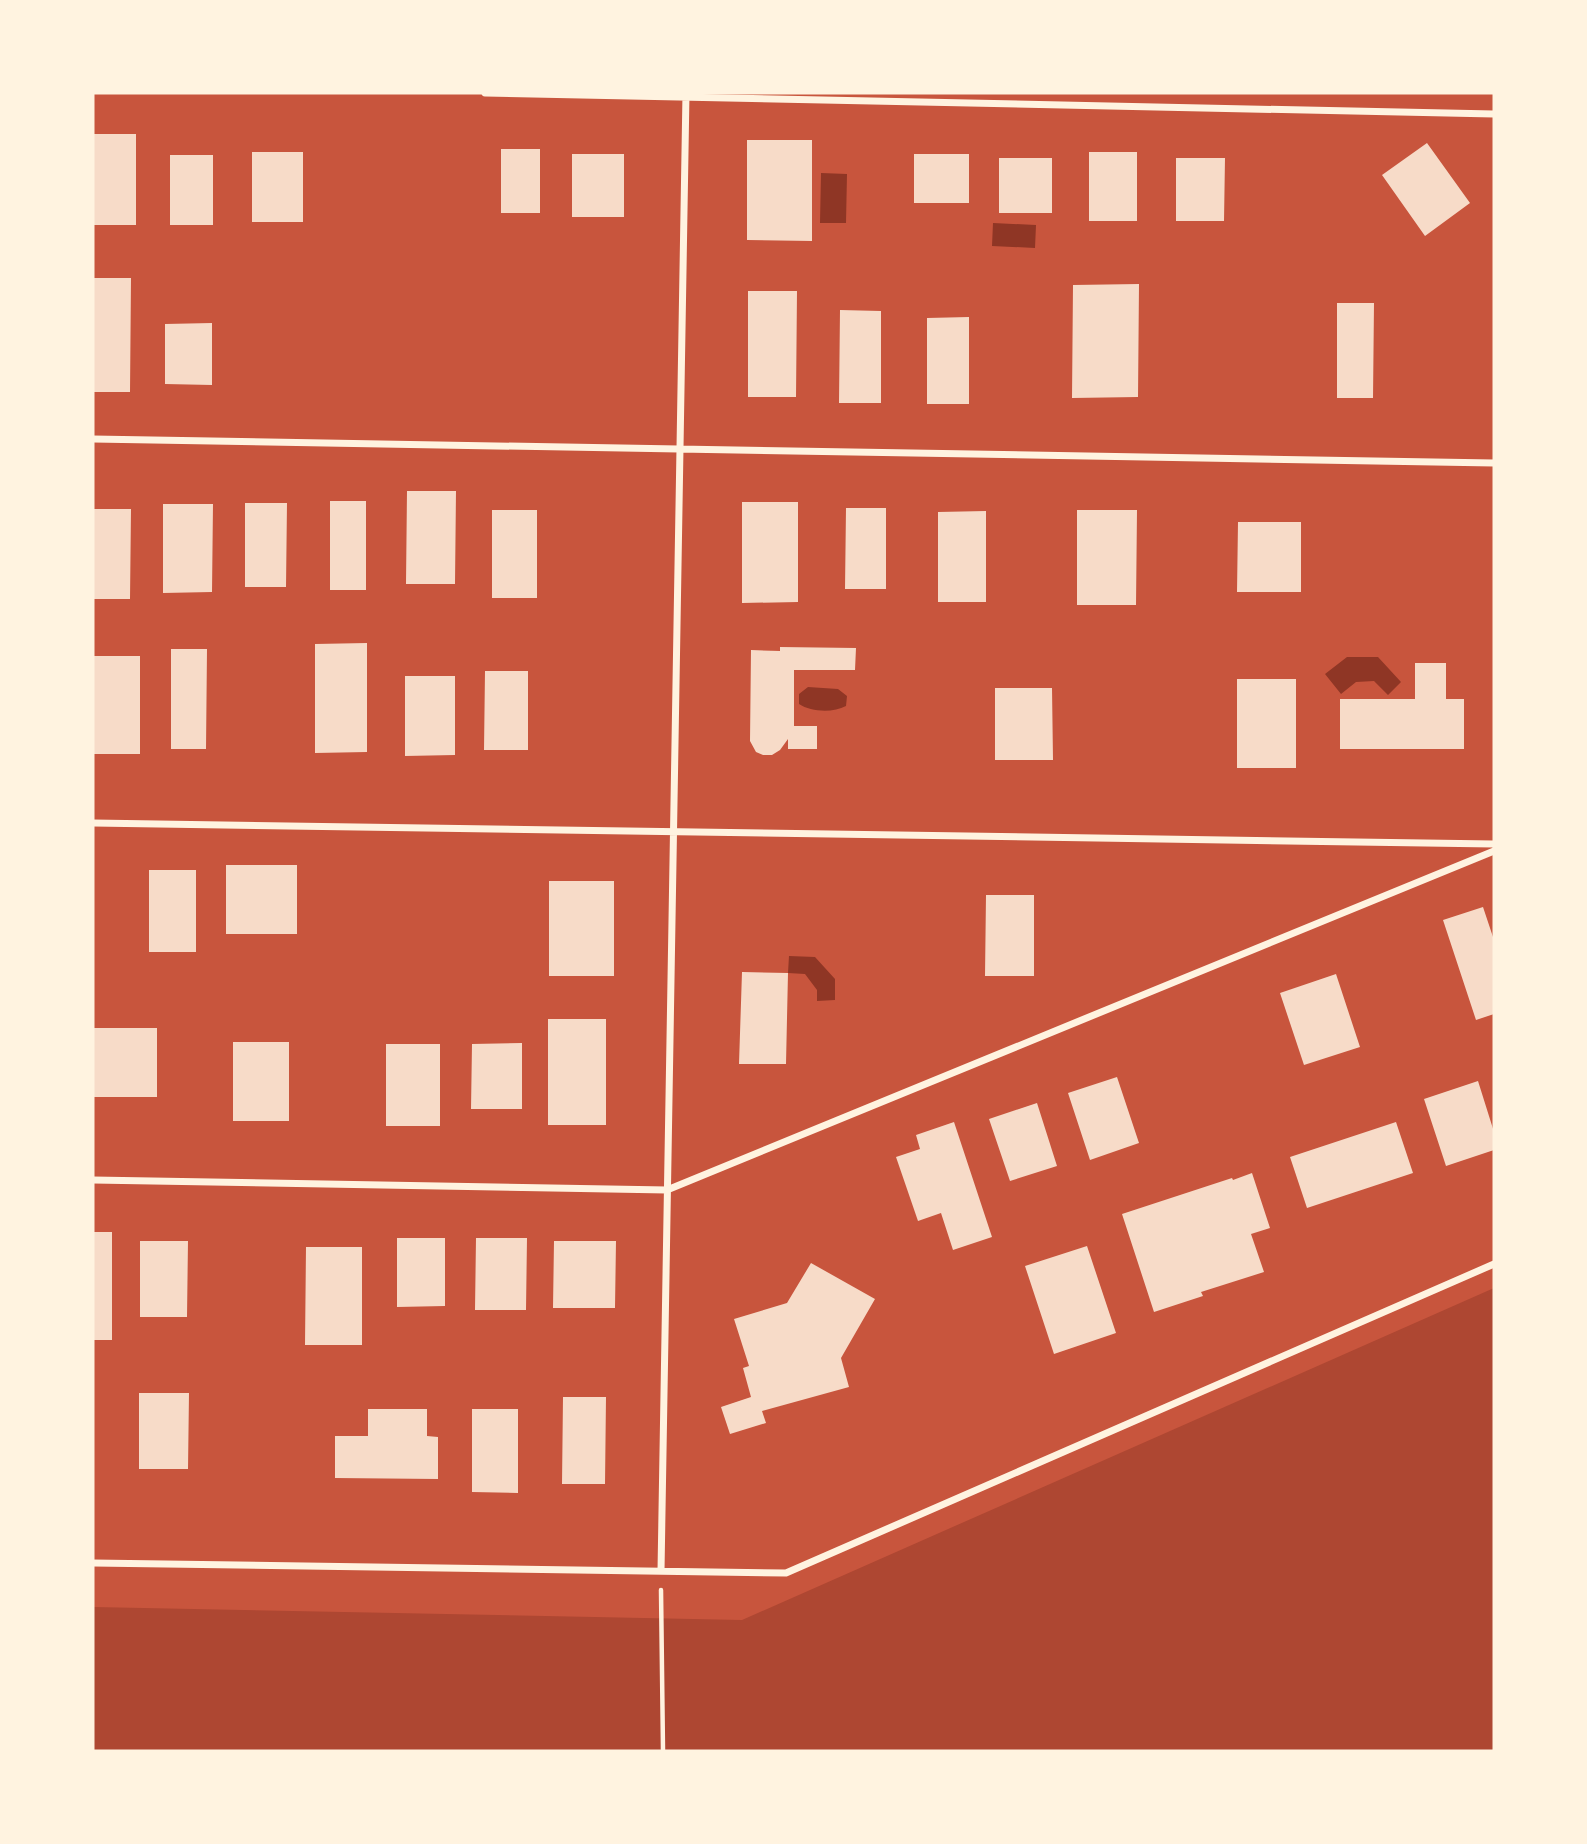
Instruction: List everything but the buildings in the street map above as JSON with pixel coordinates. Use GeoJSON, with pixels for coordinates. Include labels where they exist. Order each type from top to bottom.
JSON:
{"type":"FeatureCollection","features":[{"type":"Feature","properties":{"kind":"street"},"geometry":{"type":"LineString","coordinates":[[485,93],[686,95],[1494,114]]}},
{"type":"Feature","properties":{"kind":"street"},"geometry":{"type":"LineString","coordinates":[[661,1572],[686,95]]}},
{"type":"Feature","properties":{"kind":"street"},"geometry":{"type":"LineString","coordinates":[[93,439],[1494,463]]}},
{"type":"Feature","properties":{"kind":"street"},"geometry":{"type":"LineString","coordinates":[[93,822],[1494,844]]}},
{"type":"Feature","properties":{"kind":"street"},"geometry":{"type":"LineString","coordinates":[[93,1180],[667,1191],[1494,851]]}},
{"type":"Feature","properties":{"kind":"street"},"geometry":{"type":"LineString","coordinates":[[93,1563],[786,1573],[1494,1264]]}},
{"type":"Feature","properties":{"kind":"path"},"geometry":{"type":"LineString","coordinates":[[661,1572],[663,1751]]}},
{"type":"Feature","properties":{"kind":"shaded area"},"geometry":{"type":"Polygon","coordinates":[[[821,173],[847,174],[846,223],[820,223],[821,173]]]}},
{"type":"Feature","properties":{"kind":"shaded area"},"geometry":{"type":"Polygon","coordinates":[[[993,223],[1036,225],[1035,248],[992,246],[993,223]]]}},
{"type":"Feature","properties":{"kind":"shaded area"},"geometry":{"type":"Polygon","coordinates":[[[1347,657],[1378,657],[1401,682],[1388,695],[1374,681],[1356,682],[1341,694],[1325,674],[1347,657]]]}},
{"type":"Feature","properties":{"kind":"shaded area"},"geometry":{"type":"Polygon","coordinates":[[[808,687],[838,689],[847,696],[846,706],[829,711],[804,707],[799,704],[799,694],[808,687]]]}},
{"type":"Feature","properties":{"kind":"shaded area"},"geometry":{"type":"Polygon","coordinates":[[[789,956],[815,957],[835,979],[835,1000],[817,1001],[817,990],[805,974],[788,973],[789,956]]]}},
{"type":"Feature","properties":{"kind":"shaded area"},"geometry":{"type":"Polygon","coordinates":[[[1494,1288],[1494,1751],[93,1751],[93,1607],[742,1620],[1494,1288]]]}}]}
